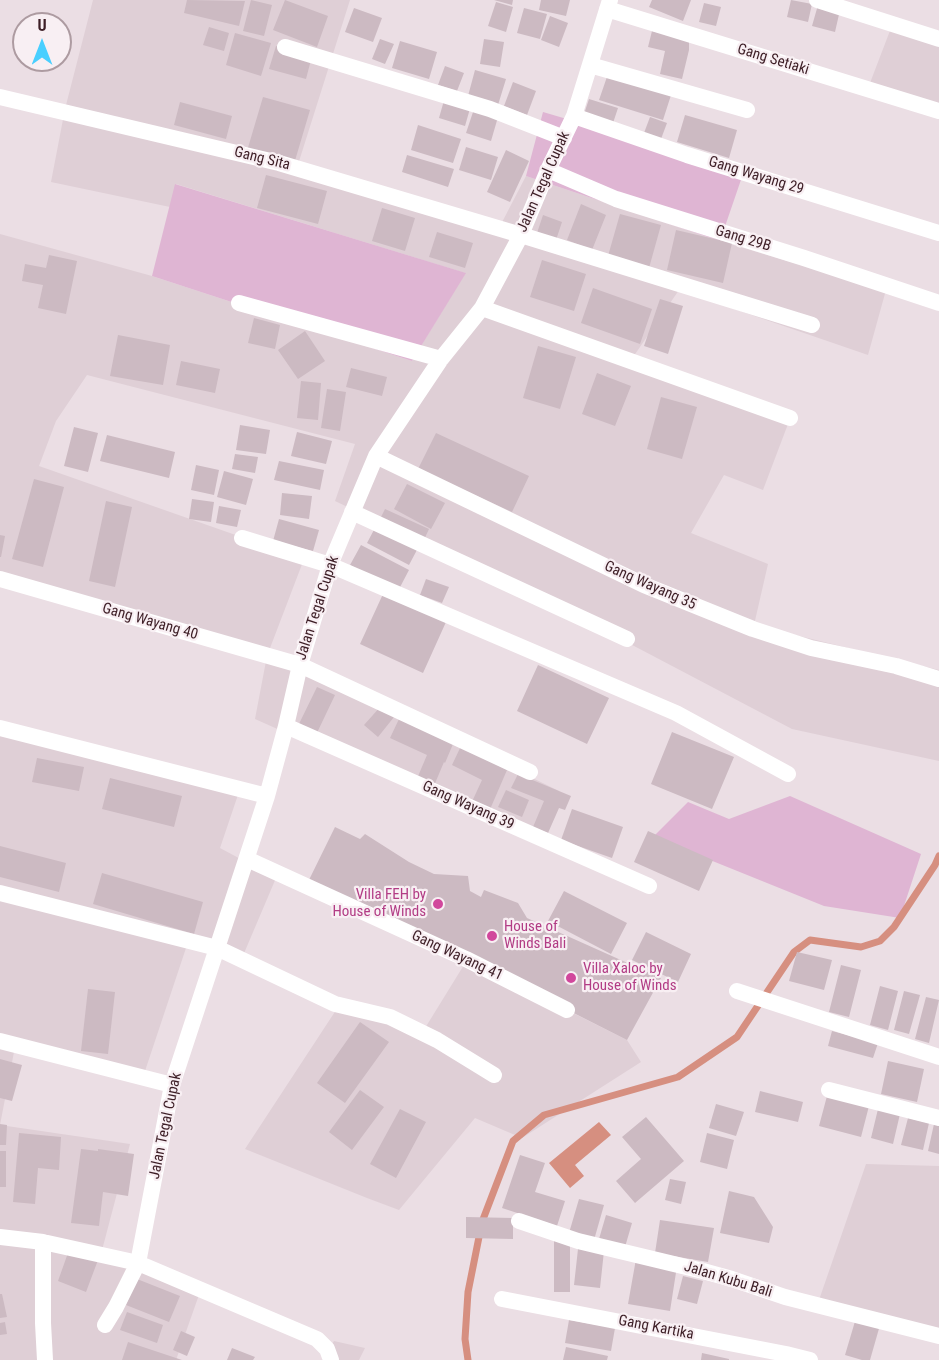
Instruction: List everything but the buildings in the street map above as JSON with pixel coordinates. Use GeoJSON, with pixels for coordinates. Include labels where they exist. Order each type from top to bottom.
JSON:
{"type":"FeatureCollection","features":[{"type":"Feature","properties":{"kind":"street"},"geometry":{"type":"LineString","coordinates":[[817,0],[939,39]]}},
{"type":"Feature","properties":{"kind":"street","name":"Jalan Tegal Cupak"},"geometry":{"type":"LineString","coordinates":[[105,1324],[138,1263],[172,1085],[267,796],[300,665],[330,566],[376,456],[441,359],[482,308],[520,235],[574,116],[609,2]]}},
{"type":"Feature","properties":{"kind":"street","name":"Gang Setiaki"},"geometry":{"type":"LineString","coordinates":[[609,2],[939,111]]}},
{"type":"Feature","properties":{"kind":"street"},"geometry":{"type":"LineString","coordinates":[[285,47],[490,109],[564,138]]}},
{"type":"Feature","properties":{"kind":"street"},"geometry":{"type":"LineString","coordinates":[[590,64],[747,110]]}},
{"type":"Feature","properties":{"kind":"street","name":"Gang Sita"},"geometry":{"type":"LineString","coordinates":[[0,97],[279,163],[812,325]]}},
{"type":"Feature","properties":{"kind":"street","name":"Gang Wayang 29"},"geometry":{"type":"LineString","coordinates":[[574,116],[939,233]]}},
{"type":"Feature","properties":{"kind":"street","name":"Gang 29B"},"geometry":{"type":"LineString","coordinates":[[548,170],[616,199],[939,303]]}},
{"type":"Feature","properties":{"kind":"street"},"geometry":{"type":"LineString","coordinates":[[238,303],[441,359]]}},
{"type":"Feature","properties":{"kind":"street"},"geometry":{"type":"LineString","coordinates":[[482,308],[790,418]]}},
{"type":"Feature","properties":{"kind":"street","name":"Gang Wayang 35"},"geometry":{"type":"LineString","coordinates":[[376,456],[644,585],[753,629],[811,648],[887,664],[939,679]]}},
{"type":"Feature","properties":{"kind":"street"},"geometry":{"type":"LineString","coordinates":[[352,512],[627,639]]}},
{"type":"Feature","properties":{"kind":"street"},"geometry":{"type":"LineString","coordinates":[[242,538],[330,566],[676,713],[789,774]]}},
{"type":"Feature","properties":{"kind":"street","name":"Gang Wayang 40"},"geometry":{"type":"LineString","coordinates":[[0,579],[300,665],[530,772]]}},
{"type":"Feature","properties":{"kind":"street","name":"Gang Wayang 39"},"geometry":{"type":"LineString","coordinates":[[286,726],[649,886]]}},
{"type":"Feature","properties":{"kind":"street"},"geometry":{"type":"LineString","coordinates":[[0,728],[267,796]]}},
{"type":"Feature","properties":{"kind":"street","name":"Gang Wayang 41"},"geometry":{"type":"LineString","coordinates":[[247,859],[466,959],[567,1010]]}},
{"type":"Feature","properties":{"kind":"street"},"geometry":{"type":"LineString","coordinates":[[0,893],[217,948],[335,1004],[390,1017],[437,1040],[494,1075]]}},
{"type":"Feature","properties":{"kind":"street"},"geometry":{"type":"LineString","coordinates":[[737,991],[939,1057]]}},
{"type":"Feature","properties":{"kind":"street"},"geometry":{"type":"LineString","coordinates":[[0,1041],[172,1085]]}},
{"type":"Feature","properties":{"kind":"street"},"geometry":{"type":"LineString","coordinates":[[828,1090],[939,1118]]}},
{"type":"Feature","properties":{"kind":"street","name":"Jalan Kubu Bali"},"geometry":{"type":"LineString","coordinates":[[519,1221],[579,1241],[703,1270],[785,1297],[939,1336]]}},
{"type":"Feature","properties":{"kind":"street"},"geometry":{"type":"LineString","coordinates":[[0,1237],[43,1242],[138,1263],[317,1339],[327,1349],[331,1360]]}},
{"type":"Feature","properties":{"kind":"street"},"geometry":{"type":"LineString","coordinates":[[43,1242],[45,1360]]}},
{"type":"Feature","properties":{"kind":"street","name":"Gang Kartika"},"geometry":{"type":"LineString","coordinates":[[502,1299],[810,1360]]}},
{"type":"Feature","properties":{"kind":"shaded area"},"geometry":{"type":"Polygon","coordinates":[[[93,0],[350,0],[295,174],[498,230],[526,176],[720,241],[886,290],[868,355],[679,290],[629,363],[788,424],[763,490],[724,475],[691,533],[768,564],[754,625],[939,670],[939,761],[792,729],[577,616],[335,501],[355,444],[87,375],[56,421],[39,466],[304,559],[267,656],[0,578],[0,234],[152,276],[412,361],[465,273],[176,184],[170,207],[51,182],[65,109],[93,0]]]}},
{"type":"Feature","properties":{"kind":"shaded area"},"geometry":{"type":"Polygon","coordinates":[[[891,28],[939,43],[939,106],[870,83],[891,28]]]}},
{"type":"Feature","properties":{"kind":"shaded area"},"geometry":{"type":"Polygon","coordinates":[[[543,112],[744,171],[720,241],[526,176],[543,112]]]}},
{"type":"Feature","properties":{"kind":"shaded area"},"geometry":{"type":"Polygon","coordinates":[[[175,184],[466,273],[412,361],[152,276],[175,184]]]}},
{"type":"Feature","properties":{"kind":"shaded area"},"geometry":{"type":"Polygon","coordinates":[[[267,656],[559,791],[540,846],[255,719],[267,656]]]}},
{"type":"Feature","properties":{"kind":"shaded area"},"geometry":{"type":"Polygon","coordinates":[[[0,722],[242,783],[220,848],[276,878],[242,958],[190,936],[144,1074],[14,1052],[0,1125],[0,722]]]}},
{"type":"Feature","properties":{"kind":"shaded area"},"geometry":{"type":"Polygon","coordinates":[[[790,796],[921,854],[900,918],[824,906],[653,837],[688,802],[729,819],[790,796]]]}},
{"type":"Feature","properties":{"kind":"shaded area"},"geometry":{"type":"Polygon","coordinates":[[[467,960],[627,1040],[641,1062],[522,1138],[475,1118],[399,1210],[245,1149],[342,1001],[422,1033],[467,960]]]}},
{"type":"Feature","properties":{"kind":"shaded area"},"geometry":{"type":"Polygon","coordinates":[[[599,1122],[611,1135],[575,1165],[584,1176],[570,1188],[549,1163],[599,1122]]]}},
{"type":"Feature","properties":{"kind":"shaded area"},"geometry":{"type":"Polygon","coordinates":[[[0,1125],[130,1144],[101,1254],[200,1292],[176,1360],[0,1360],[0,1125]]]}},
{"type":"Feature","properties":{"kind":"shaded area"},"geometry":{"type":"Polygon","coordinates":[[[866,1164],[939,1166],[939,1332],[819,1300],[866,1164]]]}},
{"type":"Feature","properties":{"kind":"shaded area"},"geometry":{"type":"Polygon","coordinates":[[[334,1341],[365,1348],[359,1360],[322,1360],[334,1341]]]}},
{"type":"Feature","properties":{"kind":"waterway"},"geometry":{"type":"LineString","coordinates":[[468,1360],[465,1339],[468,1292],[482,1222],[513,1141],[544,1115],[678,1077],[737,1037],[794,952],[810,940],[861,947],[880,941],[894,927],[939,856]]}},
{"type":"Feature","properties":{"kind":"place","name":"Villa FEH by House of Winds"},"geometry":{"type":"Point","coordinates":[438,904]}},
{"type":"Feature","properties":{"kind":"place","name":"House of Winds Bali"},"geometry":{"type":"Point","coordinates":[492,936]}},
{"type":"Feature","properties":{"kind":"place","name":"Villa Xaloc by House of Winds"},"geometry":{"type":"Point","coordinates":[571,978]}}]}
